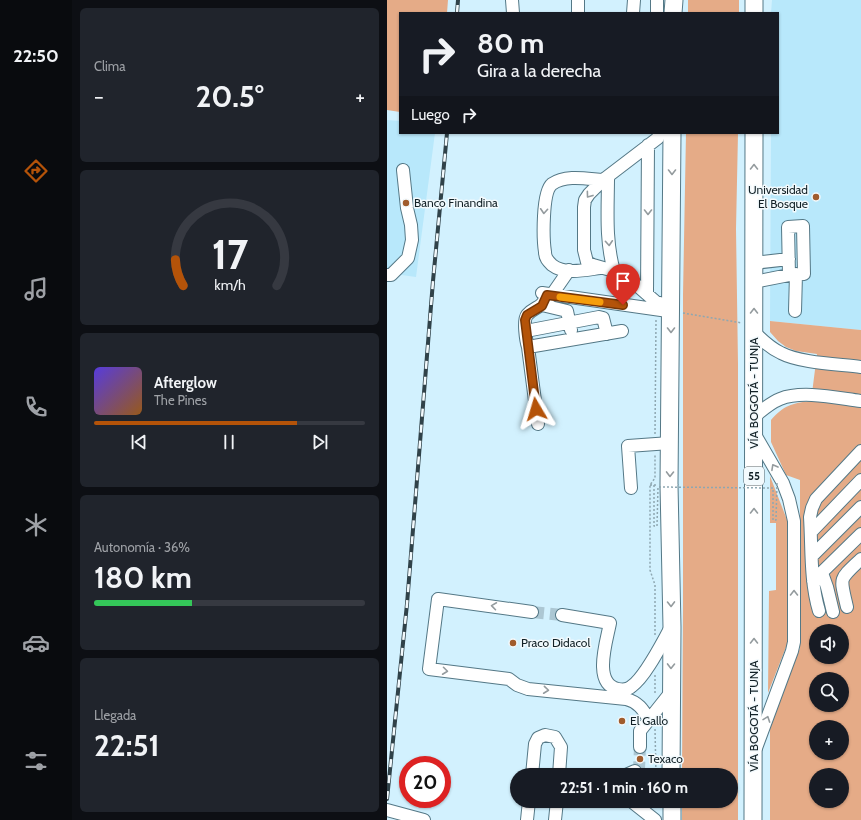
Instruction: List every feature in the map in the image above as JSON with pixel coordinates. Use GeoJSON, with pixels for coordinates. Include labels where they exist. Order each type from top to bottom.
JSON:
{"type":"FeatureCollection","features":[{"type":"Feature","properties":{"kind":"highway"},"geometry":{"type":"LineString","coordinates":[[673,12],[674,0]]}},
{"type":"Feature","properties":{"kind":"highway"},"geometry":{"type":"LineString","coordinates":[[754,0],[754,12]]}},
{"type":"Feature","properties":{"kind":"highway"},"geometry":{"type":"LineString","coordinates":[[671,768],[672,627],[670,443],[672,134]]}},
{"type":"Feature","properties":{"kind":"highway","name":"VÍA BOGOTÁ - TUNJA"},"geometry":{"type":"LineString","coordinates":[[753,820],[754,134]]}},
{"type":"Feature","properties":{"kind":"highway"},"geometry":{"type":"LineString","coordinates":[[671,808],[672,820]]}},
{"type":"Feature","properties":{"kind":"street"},"geometry":{"type":"LineString","coordinates":[[512,0],[513,12]]}},
{"type":"Feature","properties":{"kind":"street"},"geometry":{"type":"LineString","coordinates":[[578,0],[578,12]]}},
{"type":"Feature","properties":{"kind":"street"},"geometry":{"type":"LineString","coordinates":[[633,12],[634,0]]}},
{"type":"Feature","properties":{"kind":"street"},"geometry":{"type":"LineString","coordinates":[[657,0],[657,12]]}},
{"type":"Feature","properties":{"kind":"street"},"geometry":{"type":"LineString","coordinates":[[659,134],[658,138],[605,178],[585,200],[583,250],[587,262],[625,275],[656,302],[671,309]]}},
{"type":"Feature","properties":{"kind":"street"},"geometry":{"type":"LineString","coordinates":[[647,293],[648,145]]}},
{"type":"Feature","properties":{"kind":"street"},"geometry":{"type":"LineString","coordinates":[[389,275],[408,258],[412,240],[403,170]]}},
{"type":"Feature","properties":{"kind":"street"},"geometry":{"type":"LineString","coordinates":[[605,178],[610,256],[608,269]]}},
{"type":"Feature","properties":{"kind":"street"},"geometry":{"type":"LineString","coordinates":[[605,178],[567,179],[551,185],[547,190],[544,210],[545,252],[547,260],[553,266],[560,269],[576,271],[608,269]]}},
{"type":"Feature","properties":{"kind":"street"},"geometry":{"type":"LineString","coordinates":[[754,282],[793,274],[804,274],[803,226],[788,227],[789,259],[793,274],[795,311]]}},
{"type":"Feature","properties":{"kind":"street"},"geometry":{"type":"LineString","coordinates":[[754,263],[789,259]]}},
{"type":"Feature","properties":{"kind":"street"},"geometry":{"type":"LineString","coordinates":[[538,424],[525,320],[527,315],[546,297],[569,270]]}},
{"type":"Feature","properties":{"kind":"street"},"geometry":{"type":"LineString","coordinates":[[546,297],[671,309]]}},
{"type":"Feature","properties":{"kind":"street"},"geometry":{"type":"LineString","coordinates":[[546,297],[567,311],[573,340]]}},
{"type":"Feature","properties":{"kind":"street"},"geometry":{"type":"LineString","coordinates":[[526,331],[599,317],[603,318],[604,320],[607,334]]}},
{"type":"Feature","properties":{"kind":"street"},"geometry":{"type":"LineString","coordinates":[[754,328],[772,348],[782,354],[798,359],[861,367]]}},
{"type":"Feature","properties":{"kind":"street"},"geometry":{"type":"LineString","coordinates":[[528,347],[622,331]]}},
{"type":"Feature","properties":{"kind":"street"},"geometry":{"type":"LineString","coordinates":[[754,755],[794,642],[794,521],[789,499],[783,483],[754,424],[766,406],[780,399],[796,395],[861,400]]}},
{"type":"Feature","properties":{"kind":"street"},"geometry":{"type":"LineString","coordinates":[[631,488],[628,446],[670,443]]}},
{"type":"Feature","properties":{"kind":"street"},"geometry":{"type":"LineString","coordinates":[[833,612],[827,586],[812,556],[810,517],[816,499],[861,451]]}},
{"type":"Feature","properties":{"kind":"street"},"geometry":{"type":"LineString","coordinates":[[811,532],[861,480]]}},
{"type":"Feature","properties":{"kind":"street"},"geometry":{"type":"LineString","coordinates":[[812,556],[861,507]]}},
{"type":"Feature","properties":{"kind":"street"},"geometry":{"type":"LineString","coordinates":[[819,611],[816,601],[820,574],[861,534]]}},
{"type":"Feature","properties":{"kind":"street"},"geometry":{"type":"LineString","coordinates":[[847,607],[841,582],[846,574],[861,559]]}},
{"type":"Feature","properties":{"kind":"street"},"geometry":{"type":"LineString","coordinates":[[820,574],[861,575]]}},
{"type":"Feature","properties":{"kind":"street"},"geometry":{"type":"LineString","coordinates":[[532,612],[438,599],[429,669],[509,680],[517,685],[528,688],[627,694]]}},
{"type":"Feature","properties":{"kind":"street"},"geometry":{"type":"LineString","coordinates":[[562,615],[610,623],[603,664],[604,677],[608,684],[627,694],[638,703],[643,708],[649,720]]}},
{"type":"Feature","properties":{"kind":"street"},"geometry":{"type":"LineString","coordinates":[[627,694],[640,678],[672,627]]}},
{"type":"Feature","properties":{"kind":"street"},"geometry":{"type":"LineString","coordinates":[[640,747],[640,731],[671,692]]}},
{"type":"Feature","properties":{"kind":"street"},"geometry":{"type":"LineString","coordinates":[[533,768],[535,744],[538,738],[545,735],[555,737],[561,747],[560,768]]}},
{"type":"Feature","properties":{"kind":"street"},"geometry":{"type":"LineString","coordinates":[[527,820],[528,808]]}},
{"type":"Feature","properties":{"kind":"street"},"geometry":{"type":"LineString","coordinates":[[555,820],[556,808]]}},
{"type":"Feature","properties":{"kind":"street"},"geometry":{"type":"LineString","coordinates":[[640,808],[655,820]]}},
{"type":"Feature","properties":{"kind":"street"},"geometry":{"type":"LineString","coordinates":[[387,810],[424,820]]}},
{"type":"Feature","properties":{"kind":"path"},"geometry":{"type":"LineString","coordinates":[[671,309],[754,328]]}},
{"type":"Feature","properties":{"kind":"path"},"geometry":{"type":"LineString","coordinates":[[654,485],[654,526],[657,526],[657,487],[773,488],[773,520],[776,520],[777,483]]}},
{"type":"Feature","properties":{"kind":"shaded area"},"geometry":{"type":"Polygon","coordinates":[[[387,0],[448,0],[447,12],[399,12],[399,112],[387,110],[387,0]]]}},
{"type":"Feature","properties":{"kind":"shaded area"},"geometry":{"type":"Polygon","coordinates":[[[688,0],[739,0],[739,12],[688,12],[688,0]]]}},
{"type":"Feature","properties":{"kind":"shaded area","name":"Universidad El Bosque"},"geometry":{"type":"Polygon","coordinates":[[[772,0],[861,0],[861,330],[770,321],[771,134],[779,134],[779,12],[771,12],[772,0]]]}},
{"type":"Feature","properties":{"kind":"shaded area","name":"Banco Finandina"},"geometry":{"type":"Polygon","coordinates":[[[387,120],[399,121],[399,134],[435,134],[416,277],[387,273],[387,120]]]}},
{"type":"Feature","properties":{"kind":"shaded area"},"geometry":{"type":"Polygon","coordinates":[[[686,134],[738,134],[736,229],[738,364],[738,768],[682,768],[683,295],[686,134]]]}},
{"type":"Feature","properties":{"kind":"shaded area"},"geometry":{"type":"Polygon","coordinates":[[[770,321],[861,330],[861,820],[770,820],[770,724],[800,648],[800,480],[786,475],[771,442],[771,420],[780,411],[788,406],[811,401],[817,354],[796,351],[786,347],[770,332],[770,321]]]}},
{"type":"Feature","properties":{"kind":"shaded area"},"geometry":{"type":"Polygon","coordinates":[[[770,476],[789,525],[788,642],[768,693],[769,591],[776,590],[776,523],[770,523],[770,476]]]}},
{"type":"Feature","properties":{"kind":"shaded area"},"geometry":{"type":"Polygon","coordinates":[[[682,808],[738,808],[738,820],[682,820],[682,808]]]}},
{"type":"Feature","properties":{"kind":"tunnel"},"geometry":{"type":"LineString","coordinates":[[532,612],[562,615]]}},
{"type":"Feature","properties":{"kind":"tunnel"},"geometry":{"type":"LineString","coordinates":[[639,768],[640,747]]}},
{"type":"Feature","properties":{"kind":"railway"},"geometry":{"type":"LineString","coordinates":[[457,12],[458,0]]}},
{"type":"Feature","properties":{"kind":"railway"},"geometry":{"type":"LineString","coordinates":[[387,799],[407,604],[433,281],[447,134]]}},
{"type":"Feature","properties":{"kind":"slow traffic"},"geometry":{"type":"LineString","coordinates":[[560,297],[600,302]]}},
{"type":"Feature","properties":{"kind":"place","name":"Universidad El Bosque"},"geometry":{"type":"Point","coordinates":[816,197]}},
{"type":"Feature","properties":{"kind":"place","name":"Banco Finandina"},"geometry":{"type":"Point","coordinates":[406,203]}},
{"type":"Feature","properties":{"kind":"place","name":"Praco Didacol"},"geometry":{"type":"Point","coordinates":[513,643]}},
{"type":"Feature","properties":{"kind":"place","name":"El Gallo"},"geometry":{"type":"Point","coordinates":[622,721]}},
{"type":"Feature","properties":{"kind":"place","name":"Texaco"},"geometry":{"type":"Point","coordinates":[640,759]}},
{"type":"Feature","properties":{"kind":"route"},"geometry":{"type":"LineString","coordinates":[[536,409],[527,343],[525,320],[527,315],[542,306],[547,295],[623,305]]}}]}
